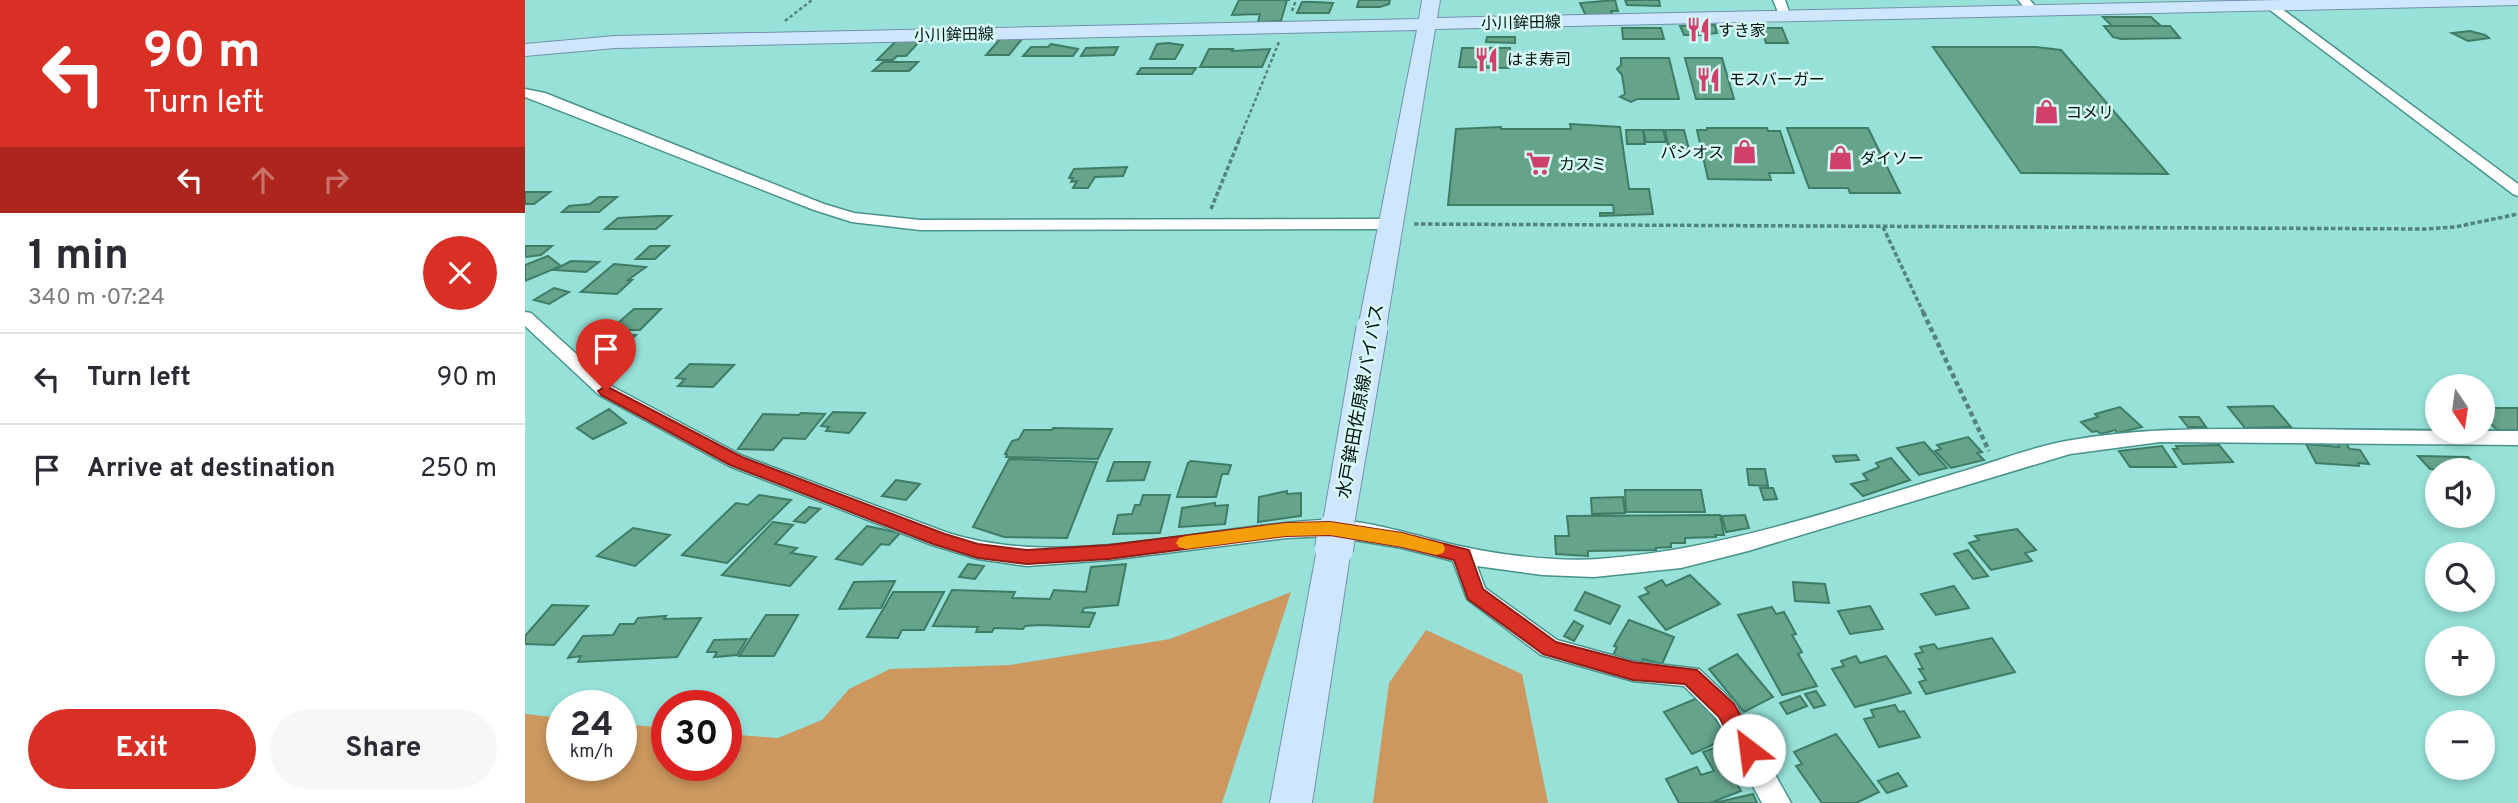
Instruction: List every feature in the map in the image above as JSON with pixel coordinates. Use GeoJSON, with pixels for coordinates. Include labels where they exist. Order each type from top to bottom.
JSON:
{"type":"FeatureCollection","features":[{"type":"Feature","properties":{"kind":"main road","name":"水戸鉾田佐原線バイパス"},"geometry":{"type":"LineString","coordinates":[[1290,803],[1431,0]]}},
{"type":"Feature","properties":{"kind":"main road","name":"小川鉾田線"},"geometry":{"type":"LineString","coordinates":[[525,50],[615,42],[1426,24],[1782,8],[2270,5],[2518,0]]}},
{"type":"Feature","properties":{"kind":"street"},"geometry":{"type":"LineString","coordinates":[[2270,5],[2518,191]]}},
{"type":"Feature","properties":{"kind":"street"},"geometry":{"type":"LineString","coordinates":[[525,93],[611,122],[819,207],[852,217],[920,225],[1204,226],[1391,223]]}},
{"type":"Feature","properties":{"kind":"street"},"geometry":{"type":"LineString","coordinates":[[525,317],[606,391],[736,461],[940,539],[978,551],[1027,557],[1109,552],[1286,530],[1330,528],[1402,540],[1462,555],[1543,566],[1594,568],[1681,558],[1748,543],[2069,447],[2160,435],[2518,438]]}},
{"type":"Feature","properties":{"kind":"street"},"geometry":{"type":"LineString","coordinates":[[1462,555],[1475,593],[1550,648],[1633,671],[1690,676],[1726,711],[1777,803]]}},
{"type":"Feature","properties":{"kind":"path"},"geometry":{"type":"LineString","coordinates":[[1204,226],[1286,27]]}},
{"type":"Feature","properties":{"kind":"path"},"geometry":{"type":"LineString","coordinates":[[1391,223],[2426,229],[2455,227],[2518,214]]}},
{"type":"Feature","properties":{"kind":"path"},"geometry":{"type":"LineString","coordinates":[[1883,227],[1997,467]]}},
{"type":"Feature","properties":{"kind":"shaded area"},"geometry":{"type":"Polygon","coordinates":[[[1291,592],[1222,803],[525,803],[525,714],[546,716],[546,781],[637,781],[637,725],[651,727],[651,781],[742,781],[742,735],[778,738],[822,720],[849,689],[890,669],[1010,665],[1170,639],[1291,592]]]}},
{"type":"Feature","properties":{"kind":"shaded area"},"geometry":{"type":"Polygon","coordinates":[[[1426,630],[1522,674],[1548,803],[1373,803],[1389,683],[1426,630]]]}},
{"type":"Feature","properties":{"kind":"building"},"geometry":{"type":"Polygon","coordinates":[[[1239,0],[1287,0],[1281,21],[1258,22],[1260,14],[1232,15],[1239,0]]]}},
{"type":"Feature","properties":{"kind":"building"},"geometry":{"type":"Polygon","coordinates":[[[1359,0],[1390,0],[1389,4],[1380,7],[1357,7],[1359,0]]]}},
{"type":"Feature","properties":{"kind":"building"},"geometry":{"type":"Polygon","coordinates":[[[1615,0],[1618,11],[1611,11],[1613,15],[1586,16],[1580,3],[1615,0]]]}},
{"type":"Feature","properties":{"kind":"building"},"geometry":{"type":"Polygon","coordinates":[[[1625,0],[1659,0],[1660,6],[1627,5],[1625,0]]]}},
{"type":"Feature","properties":{"kind":"building"},"geometry":{"type":"Polygon","coordinates":[[[1302,2],[1333,3],[1329,13],[1297,13],[1302,2]]]}},
{"type":"Feature","properties":{"kind":"building"},"geometry":{"type":"Polygon","coordinates":[[[2103,17],[2151,17],[2161,26],[2112,26],[2103,17]]]}},
{"type":"Feature","properties":{"kind":"building","name":"すき家"},"geometry":{"type":"Polygon","coordinates":[[[1715,25],[1717,33],[1700,35],[1684,35],[1680,26],[1715,25]]]}},
{"type":"Feature","properties":{"kind":"building"},"geometry":{"type":"Polygon","coordinates":[[[2104,26],[2170,26],[2180,38],[2121,39],[2113,37],[2104,26]]]}},
{"type":"Feature","properties":{"kind":"building"},"geometry":{"type":"Polygon","coordinates":[[[1622,28],[1661,28],[1664,39],[1623,39],[1622,28]]]}},
{"type":"Feature","properties":{"kind":"building"},"geometry":{"type":"Polygon","coordinates":[[[1761,28],[1782,28],[1788,43],[1766,43],[1761,28]]]}},
{"type":"Feature","properties":{"kind":"building"},"geometry":{"type":"Polygon","coordinates":[[[2470,31],[2489,38],[2468,41],[2452,33],[2470,31]]]}},
{"type":"Feature","properties":{"kind":"building"},"geometry":{"type":"Polygon","coordinates":[[[1487,37],[1515,37],[1515,43],[1486,42],[1487,37]]]}},
{"type":"Feature","properties":{"kind":"building"},"geometry":{"type":"Polygon","coordinates":[[[1000,39],[1022,39],[1009,55],[986,55],[1000,39]]]}},
{"type":"Feature","properties":{"kind":"building"},"geometry":{"type":"Polygon","coordinates":[[[897,40],[920,41],[906,56],[897,56],[893,60],[877,60],[897,40]]]}},
{"type":"Feature","properties":{"kind":"building"},"geometry":{"type":"Polygon","coordinates":[[[1051,44],[1078,49],[1073,56],[1023,56],[1031,47],[1048,47],[1051,44]]]}},
{"type":"Feature","properties":{"kind":"building"},"geometry":{"type":"Polygon","coordinates":[[[1157,44],[1183,45],[1175,59],[1150,59],[1157,44]]]}},
{"type":"Feature","properties":{"kind":"building"},"geometry":{"type":"Polygon","coordinates":[[[1118,47],[1114,55],[1081,56],[1086,48],[1118,47]]]}},
{"type":"Feature","properties":{"kind":"building","name":"コメリ"},"geometry":{"type":"Polygon","coordinates":[[[1933,47],[2036,47],[2061,50],[2168,174],[2021,173],[1933,47]]]}},
{"type":"Feature","properties":{"kind":"building","name":"はま寿司"},"geometry":{"type":"Polygon","coordinates":[[[1462,48],[1510,48],[1513,61],[1509,61],[1509,68],[1459,67],[1462,48]]]}},
{"type":"Feature","properties":{"kind":"building"},"geometry":{"type":"Polygon","coordinates":[[[1209,49],[1270,49],[1262,67],[1200,67],[1209,49]]]}},
{"type":"Feature","properties":{"kind":"building"},"geometry":{"type":"Polygon","coordinates":[[[1621,58],[1669,58],[1679,99],[1637,99],[1631,102],[1620,97],[1625,94],[1622,75],[1617,69],[1621,65],[1621,58]]]}},
{"type":"Feature","properties":{"kind":"building","name":"モスバーガー"},"geometry":{"type":"Polygon","coordinates":[[[1685,58],[1722,58],[1734,99],[1696,99],[1685,58]]]}},
{"type":"Feature","properties":{"kind":"building"},"geometry":{"type":"Polygon","coordinates":[[[883,62],[918,62],[909,71],[873,71],[883,62]]]}},
{"type":"Feature","properties":{"kind":"building"},"geometry":{"type":"Polygon","coordinates":[[[1141,68],[1196,68],[1192,74],[1137,74],[1141,68]]]}},
{"type":"Feature","properties":{"kind":"building"},"geometry":{"type":"Polygon","coordinates":[[[1570,124],[1620,127],[1629,189],[1649,189],[1653,214],[1600,216],[1600,213],[1614,213],[1613,205],[1448,205],[1456,129],[1571,129],[1570,124]]]}},
{"type":"Feature","properties":{"kind":"building","name":"パシオス"},"geometry":{"type":"Polygon","coordinates":[[[1767,128],[1768,131],[1780,131],[1794,173],[1769,173],[1771,180],[1708,179],[1697,130],[1767,128]]]}},
{"type":"Feature","properties":{"kind":"building","name":"ダイソー"},"geometry":{"type":"Polygon","coordinates":[[[1787,128],[1868,128],[1900,193],[1850,193],[1848,188],[1809,188],[1787,128]]]}},
{"type":"Feature","properties":{"kind":"building"},"geometry":{"type":"Polygon","coordinates":[[[1626,130],[1643,130],[1645,144],[1627,144],[1626,130]]]}},
{"type":"Feature","properties":{"kind":"building"},"geometry":{"type":"Polygon","coordinates":[[[1643,130],[1663,130],[1666,142],[1646,142],[1643,130]]]}},
{"type":"Feature","properties":{"kind":"building"},"geometry":{"type":"Polygon","coordinates":[[[1665,130],[1684,130],[1689,149],[1669,150],[1665,130]]]}},
{"type":"Feature","properties":{"kind":"building"},"geometry":{"type":"Polygon","coordinates":[[[1127,167],[1123,176],[1095,177],[1088,188],[1073,188],[1077,181],[1071,182],[1073,178],[1069,178],[1074,169],[1127,167]]]}},
{"type":"Feature","properties":{"kind":"building"},"geometry":{"type":"Polygon","coordinates":[[[525,192],[550,192],[534,204],[525,204],[525,192]]]}},
{"type":"Feature","properties":{"kind":"building"},"geometry":{"type":"Polygon","coordinates":[[[599,197],[617,197],[599,212],[562,212],[569,206],[590,204],[599,197]]]}},
{"type":"Feature","properties":{"kind":"building"},"geometry":{"type":"Polygon","coordinates":[[[671,216],[656,229],[605,229],[618,218],[671,216]]]}},
{"type":"Feature","properties":{"kind":"building"},"geometry":{"type":"Polygon","coordinates":[[[525,246],[552,246],[541,255],[525,257],[525,246]]]}},
{"type":"Feature","properties":{"kind":"building"},"geometry":{"type":"Polygon","coordinates":[[[650,246],[669,246],[655,259],[636,259],[650,246]]]}},
{"type":"Feature","properties":{"kind":"building"},"geometry":{"type":"Polygon","coordinates":[[[548,256],[561,266],[525,281],[525,265],[548,256]]]}},
{"type":"Feature","properties":{"kind":"building"},"geometry":{"type":"Polygon","coordinates":[[[571,261],[599,262],[586,272],[554,270],[571,261]]]}},
{"type":"Feature","properties":{"kind":"building"},"geometry":{"type":"Polygon","coordinates":[[[614,264],[646,267],[628,280],[632,280],[617,294],[581,292],[614,264]]]}},
{"type":"Feature","properties":{"kind":"building"},"geometry":{"type":"Polygon","coordinates":[[[554,288],[569,292],[549,304],[534,300],[554,288]]]}},
{"type":"Feature","properties":{"kind":"building"},"geometry":{"type":"Polygon","coordinates":[[[634,309],[661,309],[640,330],[610,330],[634,309]]]}},
{"type":"Feature","properties":{"kind":"building"},"geometry":{"type":"Polygon","coordinates":[[[616,335],[636,335],[618,353],[597,354],[616,335]]]}},
{"type":"Feature","properties":{"kind":"building"},"geometry":{"type":"Polygon","coordinates":[[[690,364],[734,365],[713,387],[678,386],[685,379],[676,378],[690,364]]]}},
{"type":"Feature","properties":{"kind":"building"},"geometry":{"type":"Polygon","coordinates":[[[2273,406],[2291,427],[2245,428],[2228,407],[2273,406]]]}},
{"type":"Feature","properties":{"kind":"building"},"geometry":{"type":"Polygon","coordinates":[[[2120,407],[2142,427],[2101,434],[2092,432],[2081,422],[2098,417],[2095,414],[2120,407]]]}},
{"type":"Feature","properties":{"kind":"building"},"geometry":{"type":"Polygon","coordinates":[[[2495,408],[2518,408],[2518,430],[2497,430],[2495,408]]]}},
{"type":"Feature","properties":{"kind":"building"},"geometry":{"type":"Polygon","coordinates":[[[609,409],[626,423],[593,439],[577,428],[609,409]]]}},
{"type":"Feature","properties":{"kind":"building"},"geometry":{"type":"Polygon","coordinates":[[[833,412],[865,413],[849,433],[826,431],[829,427],[821,426],[833,412]]]}},
{"type":"Feature","properties":{"kind":"building"},"geometry":{"type":"Polygon","coordinates":[[[763,414],[825,414],[805,439],[783,438],[773,450],[738,449],[763,414]]]}},
{"type":"Feature","properties":{"kind":"building"},"geometry":{"type":"Polygon","coordinates":[[[2180,417],[2199,417],[2206,427],[2188,427],[2180,417]]]}},
{"type":"Feature","properties":{"kind":"building"},"geometry":{"type":"Polygon","coordinates":[[[1112,429],[1098,459],[1006,457],[1012,441],[1019,439],[1024,430],[1112,429]]]}},
{"type":"Feature","properties":{"kind":"building"},"geometry":{"type":"Polygon","coordinates":[[[1968,437],[1982,452],[1977,453],[1984,460],[1951,468],[1935,451],[1941,449],[1937,445],[1968,437]]]}},
{"type":"Feature","properties":{"kind":"building"},"geometry":{"type":"Polygon","coordinates":[[[1924,442],[1947,468],[1919,475],[1897,448],[1924,442]]]}},
{"type":"Feature","properties":{"kind":"building"},"geometry":{"type":"Polygon","coordinates":[[[2337,443],[2360,450],[2369,464],[2358,463],[2359,466],[2316,463],[2306,444],[2339,447],[2337,443]]]}},
{"type":"Feature","properties":{"kind":"building"},"geometry":{"type":"Polygon","coordinates":[[[2219,445],[2233,462],[2183,464],[2173,449],[2178,449],[2176,446],[2219,445]]]}},
{"type":"Feature","properties":{"kind":"building"},"geometry":{"type":"Polygon","coordinates":[[[2162,446],[2176,467],[2130,467],[2119,451],[2162,446]]]}},
{"type":"Feature","properties":{"kind":"building"},"geometry":{"type":"Polygon","coordinates":[[[1856,455],[1859,460],[1836,462],[1833,456],[1856,455]]]}},
{"type":"Feature","properties":{"kind":"building"},"geometry":{"type":"Polygon","coordinates":[[[2418,456],[2469,458],[2425,458],[2425,464],[2418,456]]]}},
{"type":"Feature","properties":{"kind":"building"},"geometry":{"type":"Polygon","coordinates":[[[1891,458],[1910,480],[1863,496],[1851,484],[1868,480],[1863,474],[1879,467],[1876,463],[1891,458]]]}},
{"type":"Feature","properties":{"kind":"building"},"geometry":{"type":"Polygon","coordinates":[[[1009,459],[1097,462],[1067,538],[1004,537],[973,527],[1009,459]]]}},
{"type":"Feature","properties":{"kind":"building"},"geometry":{"type":"Polygon","coordinates":[[[1191,461],[1231,465],[1228,474],[1222,474],[1216,497],[1177,497],[1191,461]]]}},
{"type":"Feature","properties":{"kind":"building"},"geometry":{"type":"Polygon","coordinates":[[[1114,462],[1150,462],[1144,480],[1107,481],[1114,462]]]}},
{"type":"Feature","properties":{"kind":"building"},"geometry":{"type":"Polygon","coordinates":[[[1747,469],[1765,469],[1768,486],[1749,485],[1747,469]]]}},
{"type":"Feature","properties":{"kind":"building"},"geometry":{"type":"Polygon","coordinates":[[[896,480],[920,484],[906,500],[882,496],[896,480]]]}},
{"type":"Feature","properties":{"kind":"building"},"geometry":{"type":"Polygon","coordinates":[[[1760,488],[1773,488],[1777,499],[1764,500],[1760,488]]]}},
{"type":"Feature","properties":{"kind":"building"},"geometry":{"type":"Polygon","coordinates":[[[1625,490],[1701,490],[1705,512],[1626,512],[1625,490]]]}},
{"type":"Feature","properties":{"kind":"building"},"geometry":{"type":"Polygon","coordinates":[[[1287,491],[1287,494],[1301,493],[1301,516],[1258,522],[1259,497],[1287,491]]]}},
{"type":"Feature","properties":{"kind":"building"},"geometry":{"type":"Polygon","coordinates":[[[759,495],[791,500],[727,563],[682,555],[736,503],[748,505],[759,495]]]}},
{"type":"Feature","properties":{"kind":"building"},"geometry":{"type":"Polygon","coordinates":[[[1143,495],[1170,495],[1160,533],[1113,534],[1118,515],[1132,514],[1135,505],[1140,505],[1143,495]]]}},
{"type":"Feature","properties":{"kind":"building"},"geometry":{"type":"Polygon","coordinates":[[[1623,497],[1625,513],[1592,514],[1591,498],[1623,497]]]}},
{"type":"Feature","properties":{"kind":"building"},"geometry":{"type":"Polygon","coordinates":[[[1215,503],[1215,506],[1228,505],[1225,524],[1179,527],[1182,508],[1215,503]]]}},
{"type":"Feature","properties":{"kind":"building"},"geometry":{"type":"Polygon","coordinates":[[[809,507],[820,509],[805,523],[794,521],[809,507]]]}},
{"type":"Feature","properties":{"kind":"building"},"geometry":{"type":"Polygon","coordinates":[[[1720,515],[1724,535],[1715,535],[1716,537],[1685,538],[1685,543],[1671,543],[1671,547],[1656,550],[1588,551],[1588,556],[1556,554],[1555,536],[1569,536],[1567,516],[1720,515]]]}},
{"type":"Feature","properties":{"kind":"building"},"geometry":{"type":"Polygon","coordinates":[[[1745,515],[1749,528],[1726,532],[1722,516],[1745,515]]]}},
{"type":"Feature","properties":{"kind":"building"},"geometry":{"type":"Polygon","coordinates":[[[773,522],[793,525],[775,544],[797,548],[791,553],[816,557],[790,586],[722,575],[773,522]]]}},
{"type":"Feature","properties":{"kind":"building"},"geometry":{"type":"Polygon","coordinates":[[[867,526],[900,533],[889,545],[881,544],[862,565],[836,559],[867,526]]]}},
{"type":"Feature","properties":{"kind":"building"},"geometry":{"type":"Polygon","coordinates":[[[633,528],[670,535],[635,566],[597,556],[633,528]]]}},
{"type":"Feature","properties":{"kind":"building"},"geometry":{"type":"Polygon","coordinates":[[[2017,529],[2036,550],[2025,553],[2032,561],[1991,570],[1969,543],[1979,540],[1975,536],[2017,529]]]}},
{"type":"Feature","properties":{"kind":"building"},"geometry":{"type":"Polygon","coordinates":[[[1968,550],[1988,576],[1973,579],[1954,554],[1968,550]]]}},
{"type":"Feature","properties":{"kind":"building"},"geometry":{"type":"Polygon","coordinates":[[[968,564],[984,566],[975,579],[959,577],[968,564]]]}},
{"type":"Feature","properties":{"kind":"building"},"geometry":{"type":"Polygon","coordinates":[[[1126,564],[1118,605],[1084,608],[1082,612],[1095,613],[1089,627],[1040,625],[1025,626],[1023,629],[994,628],[992,632],[976,632],[978,627],[933,626],[952,590],[1015,592],[1012,598],[1050,599],[1054,590],[1086,592],[1091,567],[1126,564]]]}},
{"type":"Feature","properties":{"kind":"building"},"geometry":{"type":"Polygon","coordinates":[[[1690,575],[1720,604],[1666,630],[1639,597],[1649,593],[1645,588],[1662,580],[1666,586],[1690,575]]]}},
{"type":"Feature","properties":{"kind":"building"},"geometry":{"type":"Polygon","coordinates":[[[895,581],[881,608],[839,609],[854,582],[895,581]]]}},
{"type":"Feature","properties":{"kind":"building"},"geometry":{"type":"Polygon","coordinates":[[[1793,582],[1825,584],[1829,603],[1795,601],[1793,582]]]}},
{"type":"Feature","properties":{"kind":"building"},"geometry":{"type":"Polygon","coordinates":[[[1954,586],[1969,608],[1936,615],[1921,594],[1954,586]]]}},
{"type":"Feature","properties":{"kind":"building"},"geometry":{"type":"Polygon","coordinates":[[[893,592],[944,592],[924,630],[902,630],[898,638],[867,637],[893,592]]]}},
{"type":"Feature","properties":{"kind":"building"},"geometry":{"type":"Polygon","coordinates":[[[1585,592],[1620,606],[1610,624],[1575,610],[1585,592]]]}},
{"type":"Feature","properties":{"kind":"building"},"geometry":{"type":"Polygon","coordinates":[[[552,605],[588,606],[554,645],[525,644],[525,636],[552,605]]]}},
{"type":"Feature","properties":{"kind":"building"},"geometry":{"type":"Polygon","coordinates":[[[1870,606],[1883,629],[1850,634],[1838,611],[1870,606]]]}},
{"type":"Feature","properties":{"kind":"building"},"geometry":{"type":"Polygon","coordinates":[[[1772,607],[1776,614],[1784,612],[1796,634],[1792,635],[1802,652],[1798,654],[1817,686],[1782,695],[1738,615],[1772,607]]]}},
{"type":"Feature","properties":{"kind":"building"},"geometry":{"type":"Polygon","coordinates":[[[766,615],[798,615],[774,656],[739,656],[766,615]]]}},
{"type":"Feature","properties":{"kind":"building"},"geometry":{"type":"Polygon","coordinates":[[[666,616],[664,619],[701,618],[677,657],[578,662],[581,656],[568,658],[583,636],[613,635],[620,624],[634,624],[638,618],[666,616]]]}},
{"type":"Feature","properties":{"kind":"building"},"geometry":{"type":"Polygon","coordinates":[[[1629,620],[1674,637],[1662,664],[1643,659],[1641,666],[1613,655],[1617,647],[1614,646],[1629,620]]]}},
{"type":"Feature","properties":{"kind":"building"},"geometry":{"type":"Polygon","coordinates":[[[1574,621],[1583,626],[1574,641],[1564,636],[1574,621]]]}},
{"type":"Feature","properties":{"kind":"building"},"geometry":{"type":"Polygon","coordinates":[[[1992,638],[2015,672],[1926,694],[1919,682],[1926,680],[1919,669],[1923,669],[1915,654],[1923,652],[1920,647],[1934,644],[1938,649],[1992,638]]]}},
{"type":"Feature","properties":{"kind":"building"},"geometry":{"type":"Polygon","coordinates":[[[747,639],[737,655],[714,657],[717,652],[707,652],[714,640],[747,639]]]}},
{"type":"Feature","properties":{"kind":"building"},"geometry":{"type":"Polygon","coordinates":[[[1737,654],[1773,697],[1744,712],[1709,669],[1737,654]]]}},
{"type":"Feature","properties":{"kind":"building"},"geometry":{"type":"Polygon","coordinates":[[[1856,656],[1860,663],[1886,656],[1911,693],[1855,707],[1832,669],[1844,666],[1841,661],[1856,656]]]}},
{"type":"Feature","properties":{"kind":"building"},"geometry":{"type":"Polygon","coordinates":[[[1816,691],[1825,705],[1814,708],[1805,694],[1816,691]]]}},
{"type":"Feature","properties":{"kind":"building"},"geometry":{"type":"Polygon","coordinates":[[[1800,696],[1807,706],[1787,714],[1780,703],[1800,696]]]}},
{"type":"Feature","properties":{"kind":"building"},"geometry":{"type":"Polygon","coordinates":[[[1700,697],[1728,738],[1692,754],[1664,712],[1700,697]]]}},
{"type":"Feature","properties":{"kind":"building"},"geometry":{"type":"Polygon","coordinates":[[[1895,705],[1899,712],[1904,711],[1920,737],[1879,747],[1864,719],[1874,717],[1871,710],[1895,705]]]}},
{"type":"Feature","properties":{"kind":"building"},"geometry":{"type":"Polygon","coordinates":[[[1836,734],[1879,792],[1856,803],[1822,803],[1796,766],[1802,764],[1794,752],[1836,734]]]}},
{"type":"Feature","properties":{"kind":"building"},"geometry":{"type":"Polygon","coordinates":[[[1731,742],[1749,772],[1733,777],[1741,791],[1710,803],[1679,803],[1666,779],[1697,767],[1701,775],[1714,771],[1703,752],[1731,742]]]}},
{"type":"Feature","properties":{"kind":"building"},"geometry":{"type":"Polygon","coordinates":[[[1898,773],[1907,786],[1887,793],[1878,781],[1898,773]]]}},
{"type":"Feature","properties":{"kind":"building"},"geometry":{"type":"Polygon","coordinates":[[[1753,794],[1757,803],[1714,803],[1753,794]]]}},
{"type":"Feature","properties":{"kind":"slow traffic"},"geometry":{"type":"LineString","coordinates":[[1186,543],[1286,530],[1330,528],[1402,540],[1436,549]]}},
{"type":"Feature","properties":{"kind":"place","name":"すき家"},"geometry":{"type":"Point","coordinates":[1698,30]}},
{"type":"Feature","properties":{"kind":"place","name":"はま寿司"},"geometry":{"type":"Point","coordinates":[1487,59]}},
{"type":"Feature","properties":{"kind":"place","name":"モスバーガー"},"geometry":{"type":"Point","coordinates":[1709,79]}},
{"type":"Feature","properties":{"kind":"place","name":"コメリ"},"geometry":{"type":"Point","coordinates":[2046,112]}},
{"type":"Feature","properties":{"kind":"place","name":"パシオス"},"geometry":{"type":"Point","coordinates":[1744,152]}},
{"type":"Feature","properties":{"kind":"place","name":"ダイソー"},"geometry":{"type":"Point","coordinates":[1840,158]}},
{"type":"Feature","properties":{"kind":"place","name":"カスミ"},"geometry":{"type":"Point","coordinates":[1539,164]}},
{"type":"Feature","properties":{"kind":"route"},"geometry":{"type":"LineString","coordinates":[[606,391],[736,461],[978,551],[1027,557],[1109,552],[1286,530],[1330,528],[1402,540],[1462,555],[1475,593],[1550,648],[1633,671],[1690,676],[1726,711],[1749,750]]}}]}
